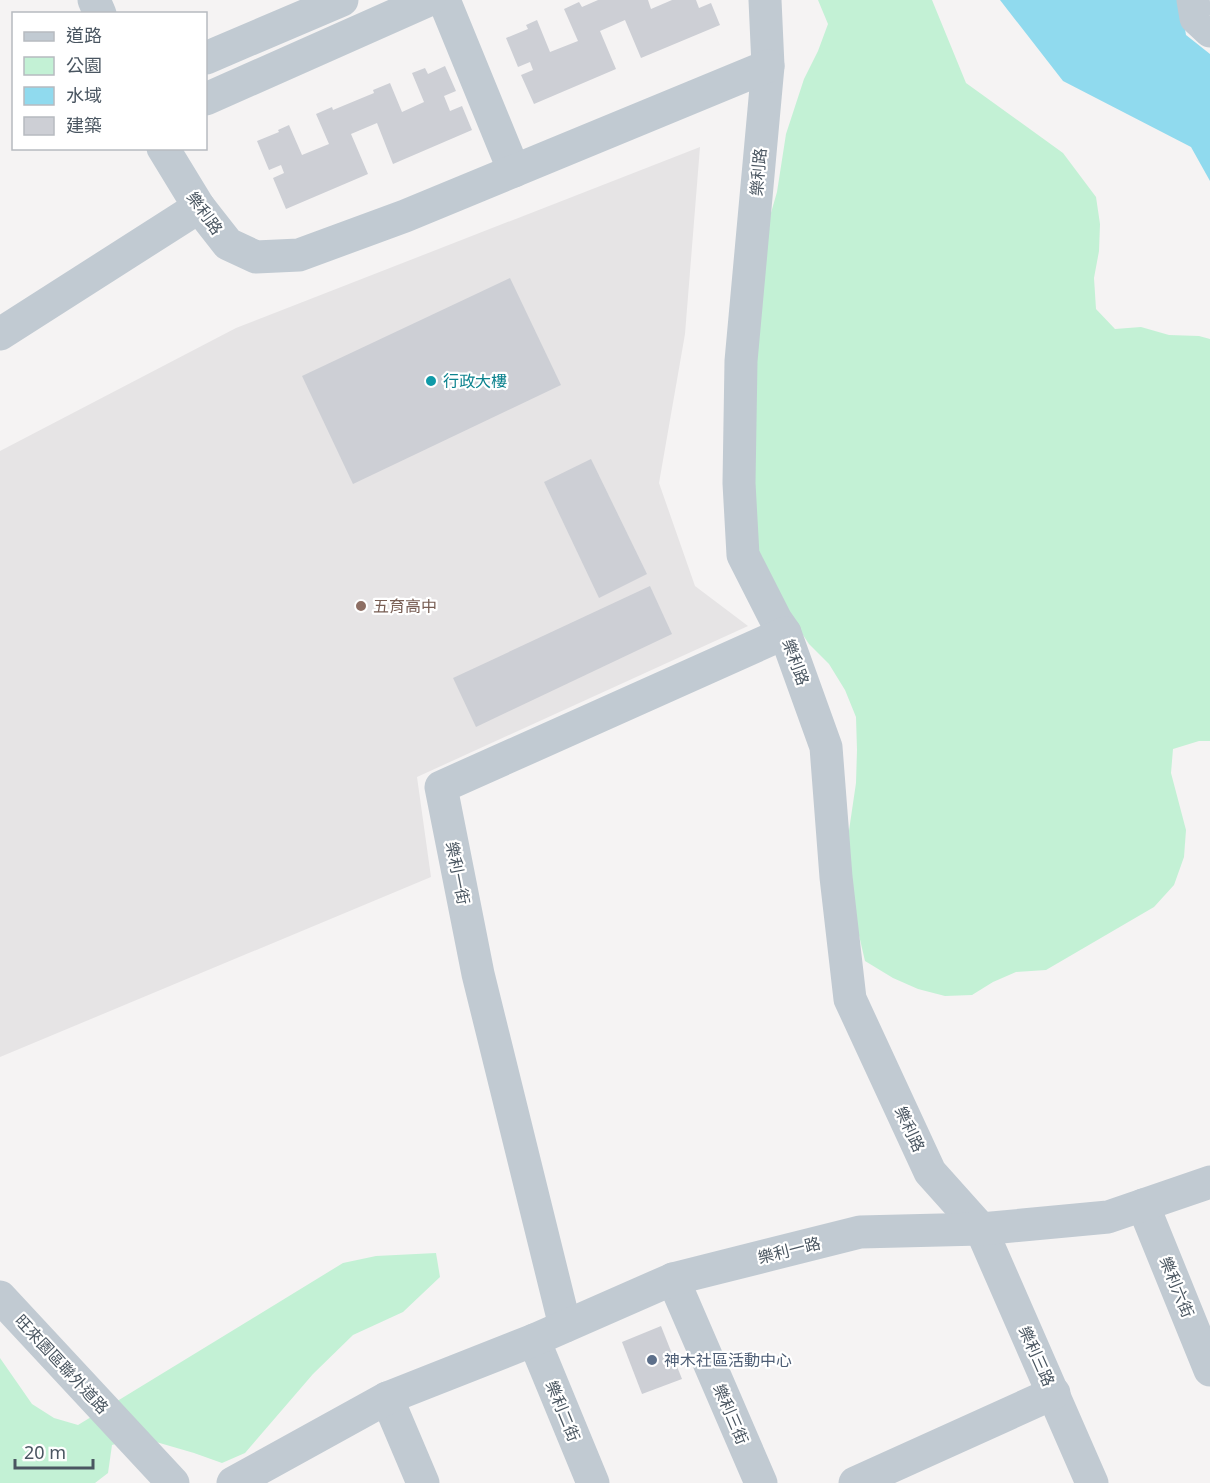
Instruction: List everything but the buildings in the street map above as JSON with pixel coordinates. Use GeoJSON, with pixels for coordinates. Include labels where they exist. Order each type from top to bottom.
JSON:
{"type":"FeatureCollection","features":[{"type":"Feature","properties":{"kind":"street"},"geometry":{"type":"LineString","coordinates":[[207,58],[342,0]]}},
{"type":"Feature","properties":{"kind":"street"},"geometry":{"type":"LineString","coordinates":[[207,99],[429,0]]}},
{"type":"Feature","properties":{"kind":"street"},"geometry":{"type":"LineString","coordinates":[[444,0],[514,171]]}},
{"type":"Feature","properties":{"kind":"street","name":"樂利路"},"geometry":{"type":"LineString","coordinates":[[765,0],[768,66],[741,361],[739,483],[743,555],[785,633],[826,747],[836,878],[850,999],[930,1172],[981,1229]]}},
{"type":"Feature","properties":{"kind":"street"},"geometry":{"type":"LineString","coordinates":[[1193,0],[1196,18],[1210,31]]}},
{"type":"Feature","properties":{"kind":"street","name":"樂利路"},"geometry":{"type":"LineString","coordinates":[[164,150],[199,207],[228,244],[256,257],[299,255],[405,216],[768,66]]}},
{"type":"Feature","properties":{"kind":"street"},"geometry":{"type":"LineString","coordinates":[[0,334],[199,207]]}},
{"type":"Feature","properties":{"kind":"street","name":"樂利一街"},"geometry":{"type":"LineString","coordinates":[[565,1326],[478,974],[441,788],[785,633]]}},
{"type":"Feature","properties":{"kind":"street","name":"樂利一路"},"geometry":{"type":"LineString","coordinates":[[233,1483],[387,1398],[534,1340],[673,1279],[861,1232],[981,1229],[1108,1217],[1210,1182]]}},
{"type":"Feature","properties":{"kind":"street","name":"樂利六街"},"geometry":{"type":"LineString","coordinates":[[1143,1205],[1210,1370]]}},
{"type":"Feature","properties":{"kind":"street","name":"樂利三路"},"geometry":{"type":"LineString","coordinates":[[981,1229],[1092,1483]]}},
{"type":"Feature","properties":{"kind":"street","name":"樂利三街"},"geometry":{"type":"LineString","coordinates":[[673,1279],[761,1483]]}},
{"type":"Feature","properties":{"kind":"street","name":"旺來園區聯外道路"},"geometry":{"type":"LineString","coordinates":[[0,1297],[173,1483]]}},
{"type":"Feature","properties":{"kind":"street","name":"樂利二街"},"geometry":{"type":"LineString","coordinates":[[534,1340],[592,1483]]}},
{"type":"Feature","properties":{"kind":"street"},"geometry":{"type":"LineString","coordinates":[[855,1483],[915,1471],[1053,1393]]}},
{"type":"Feature","properties":{"kind":"street"},"geometry":{"type":"LineString","coordinates":[[387,1398],[423,1483]]}},
{"type":"Feature","properties":{"kind":"shaded area","name":"五育高中"},"geometry":{"type":"Polygon","coordinates":[[[700,147],[685,334],[659,483],[695,586],[748,626],[417,777],[431,877],[0,1057],[0,451],[236,328],[700,147]]]}},
{"type":"Feature","properties":{"kind":"green space"},"geometry":{"type":"Polygon","coordinates":[[[818,0],[932,0],[966,83],[1063,153],[1096,197],[1100,224],[1099,251],[1094,278],[1096,309],[1115,329],[1141,327],[1169,335],[1199,336],[1210,339],[1210,741],[1199,741],[1173,749],[1171,773],[1186,830],[1184,857],[1174,885],[1154,907],[1046,970],[1016,972],[972,995],[945,996],[918,989],[893,978],[865,961],[858,931],[847,844],[856,783],[856,717],[845,690],[829,664],[809,644],[747,544],[762,244],[777,192],[786,134],[804,79],[828,24],[818,0]]]}},
{"type":"Feature","properties":{"kind":"green space"},"geometry":{"type":"Polygon","coordinates":[[[436,1253],[440,1277],[403,1312],[353,1335],[313,1374],[245,1453],[222,1463],[139,1437],[112,1445],[108,1473],[95,1483],[0,1483],[0,1358],[32,1404],[54,1418],[78,1425],[343,1263],[376,1256],[436,1253]]]}},
{"type":"Feature","properties":{"kind":"water"},"geometry":{"type":"Polygon","coordinates":[[[1000,0],[1180,0],[1186,35],[1210,54],[1210,181],[1191,147],[1063,81],[1000,0]]]}},
{"type":"Feature","properties":{"kind":"place","name":"行政大樓"},"geometry":{"type":"Point","coordinates":[431,381]}},
{"type":"Feature","properties":{"kind":"place","name":"五育高中"},"geometry":{"type":"Point","coordinates":[361,606]}},
{"type":"Feature","properties":{"kind":"place","name":"神木社區活動中心"},"geometry":{"type":"Point","coordinates":[652,1360]}}]}
